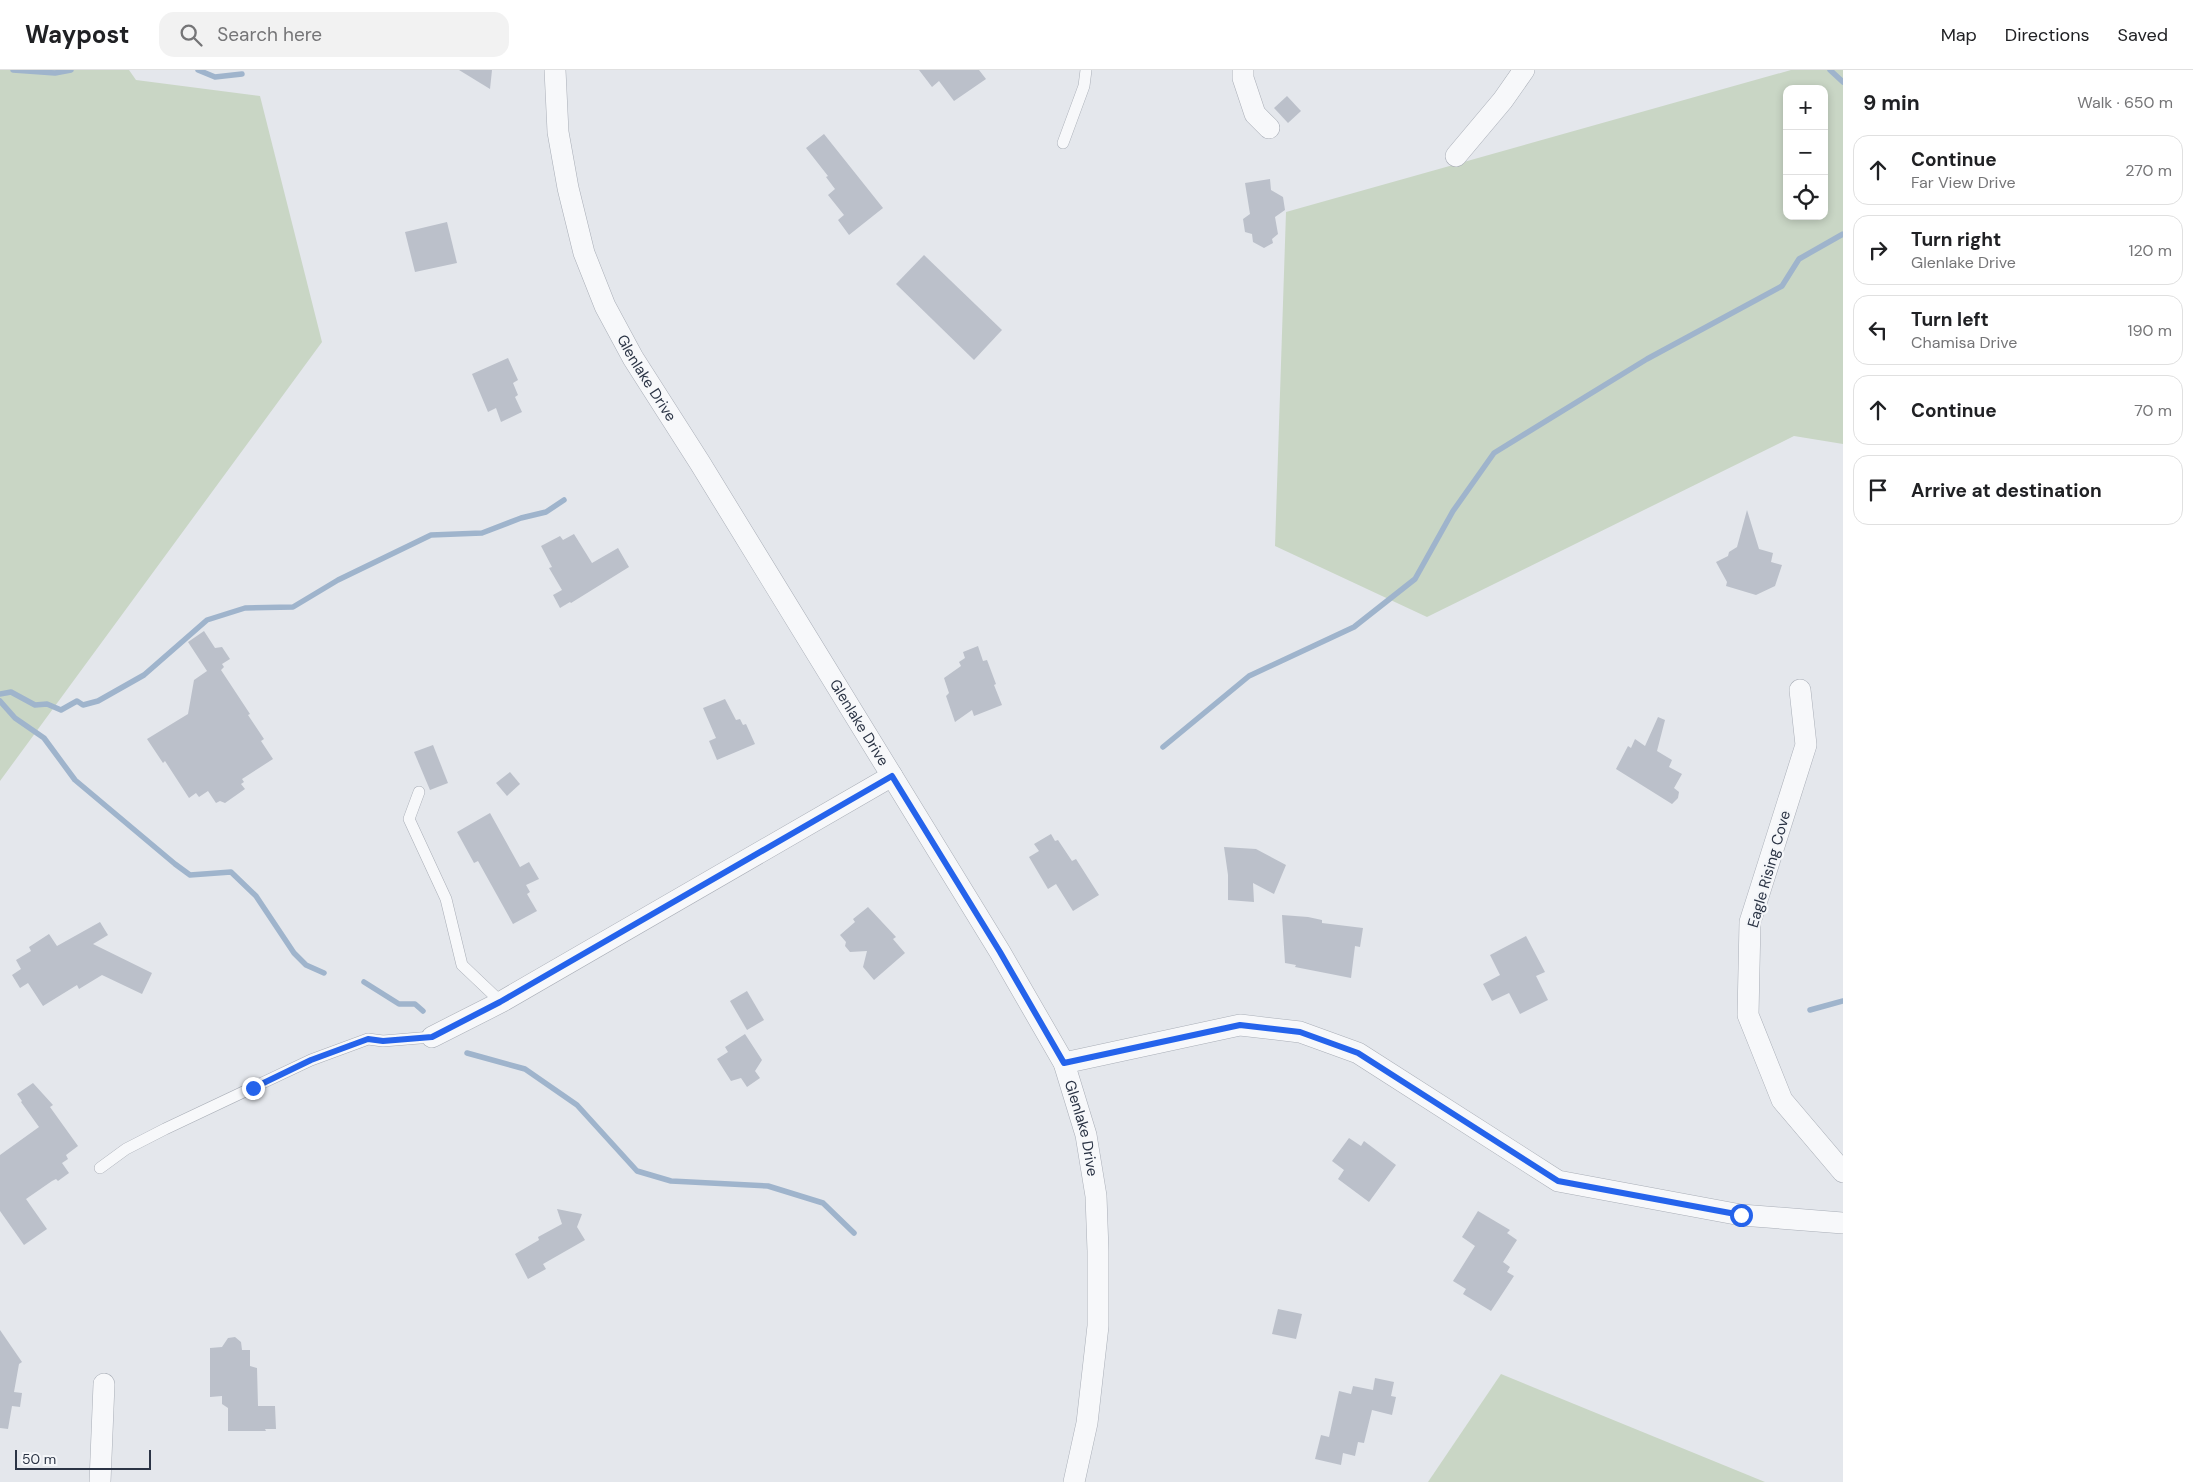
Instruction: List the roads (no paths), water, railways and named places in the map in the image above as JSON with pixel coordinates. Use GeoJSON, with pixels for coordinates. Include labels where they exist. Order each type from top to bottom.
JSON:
{"type":"FeatureCollection","features":[{"type":"Feature","properties":{"kind":"street","name":"Glenlake Drive"},"geometry":{"type":"LineString","coordinates":[[555,70],[558,132],[568,188],[584,252],[605,306],[634,358],[1000,952],[1064,1063],[1086,1135],[1096,1196],[1098,1250],[1098,1326],[1087,1423],[1074,1482]]}},
{"type":"Feature","properties":{"kind":"street"},"geometry":{"type":"LineString","coordinates":[[1243,70],[1243,78],[1255,114],[1269,128]]}},
{"type":"Feature","properties":{"kind":"street"},"geometry":{"type":"LineString","coordinates":[[1456,156],[1503,100],[1524,70]]}},
{"type":"Feature","properties":{"kind":"street","name":"Eagle Rising Cove"},"geometry":{"type":"LineString","coordinates":[[1800,690],[1806,745],[1750,922],[1748,1015],[1782,1100],[1843,1172]]}},
{"type":"Feature","properties":{"kind":"street"},"geometry":{"type":"LineString","coordinates":[[432,1037],[500,1002],[892,776]]}},
{"type":"Feature","properties":{"kind":"street"},"geometry":{"type":"LineString","coordinates":[[1064,1063],[1240,1025],[1300,1032],[1358,1053],[1558,1181],[1741,1215],[1843,1223]]}},
{"type":"Feature","properties":{"kind":"street"},"geometry":{"type":"LineString","coordinates":[[100,1482],[104,1384]]}},
{"type":"Feature","properties":{"kind":"lane"},"geometry":{"type":"LineString","coordinates":[[1063,143],[1084,86],[1086,70]]}},
{"type":"Feature","properties":{"kind":"lane"},"geometry":{"type":"LineString","coordinates":[[419,792],[409,819],[446,898],[462,965],[500,1002]]}},
{"type":"Feature","properties":{"kind":"lane"},"geometry":{"type":"LineString","coordinates":[[100,1168],[126,1149],[157,1133],[311,1060],[368,1039],[383,1041],[432,1037]]}},
{"type":"Feature","properties":{"kind":"waterway"},"geometry":{"type":"LineString","coordinates":[[13,70],[55,73],[71,70]]}},
{"type":"Feature","properties":{"kind":"waterway"},"geometry":{"type":"LineString","coordinates":[[198,70],[215,77],[242,74]]}},
{"type":"Feature","properties":{"kind":"waterway"},"geometry":{"type":"LineString","coordinates":[[1830,70],[1843,82]]}},
{"type":"Feature","properties":{"kind":"waterway"},"geometry":{"type":"LineString","coordinates":[[1163,747],[1249,676],[1354,627],[1415,579],[1453,511],[1494,453],[1647,359],[1782,286],[1799,259],[1843,234]]}},
{"type":"Feature","properties":{"kind":"waterway"},"geometry":{"type":"LineString","coordinates":[[0,694],[11,692],[35,705],[47,704],[61,710],[77,701],[83,705],[98,701],[144,675],[207,620],[245,608],[293,607],[338,580],[431,535],[482,533],[521,518],[546,512],[564,500]]}},
{"type":"Feature","properties":{"kind":"waterway"},"geometry":{"type":"LineString","coordinates":[[0,701],[15,718],[44,738],[75,780],[175,864],[190,875],[231,872],[256,896],[294,953],[306,965],[324,973]]}},
{"type":"Feature","properties":{"kind":"waterway"},"geometry":{"type":"LineString","coordinates":[[364,982],[399,1004],[415,1004],[423,1011]]}},
{"type":"Feature","properties":{"kind":"waterway"},"geometry":{"type":"LineString","coordinates":[[1810,1010],[1843,1001]]}},
{"type":"Feature","properties":{"kind":"waterway"},"geometry":{"type":"LineString","coordinates":[[467,1053],[525,1069],[577,1105],[637,1171],[671,1181],[768,1186],[823,1203],[854,1233]]}}]}
